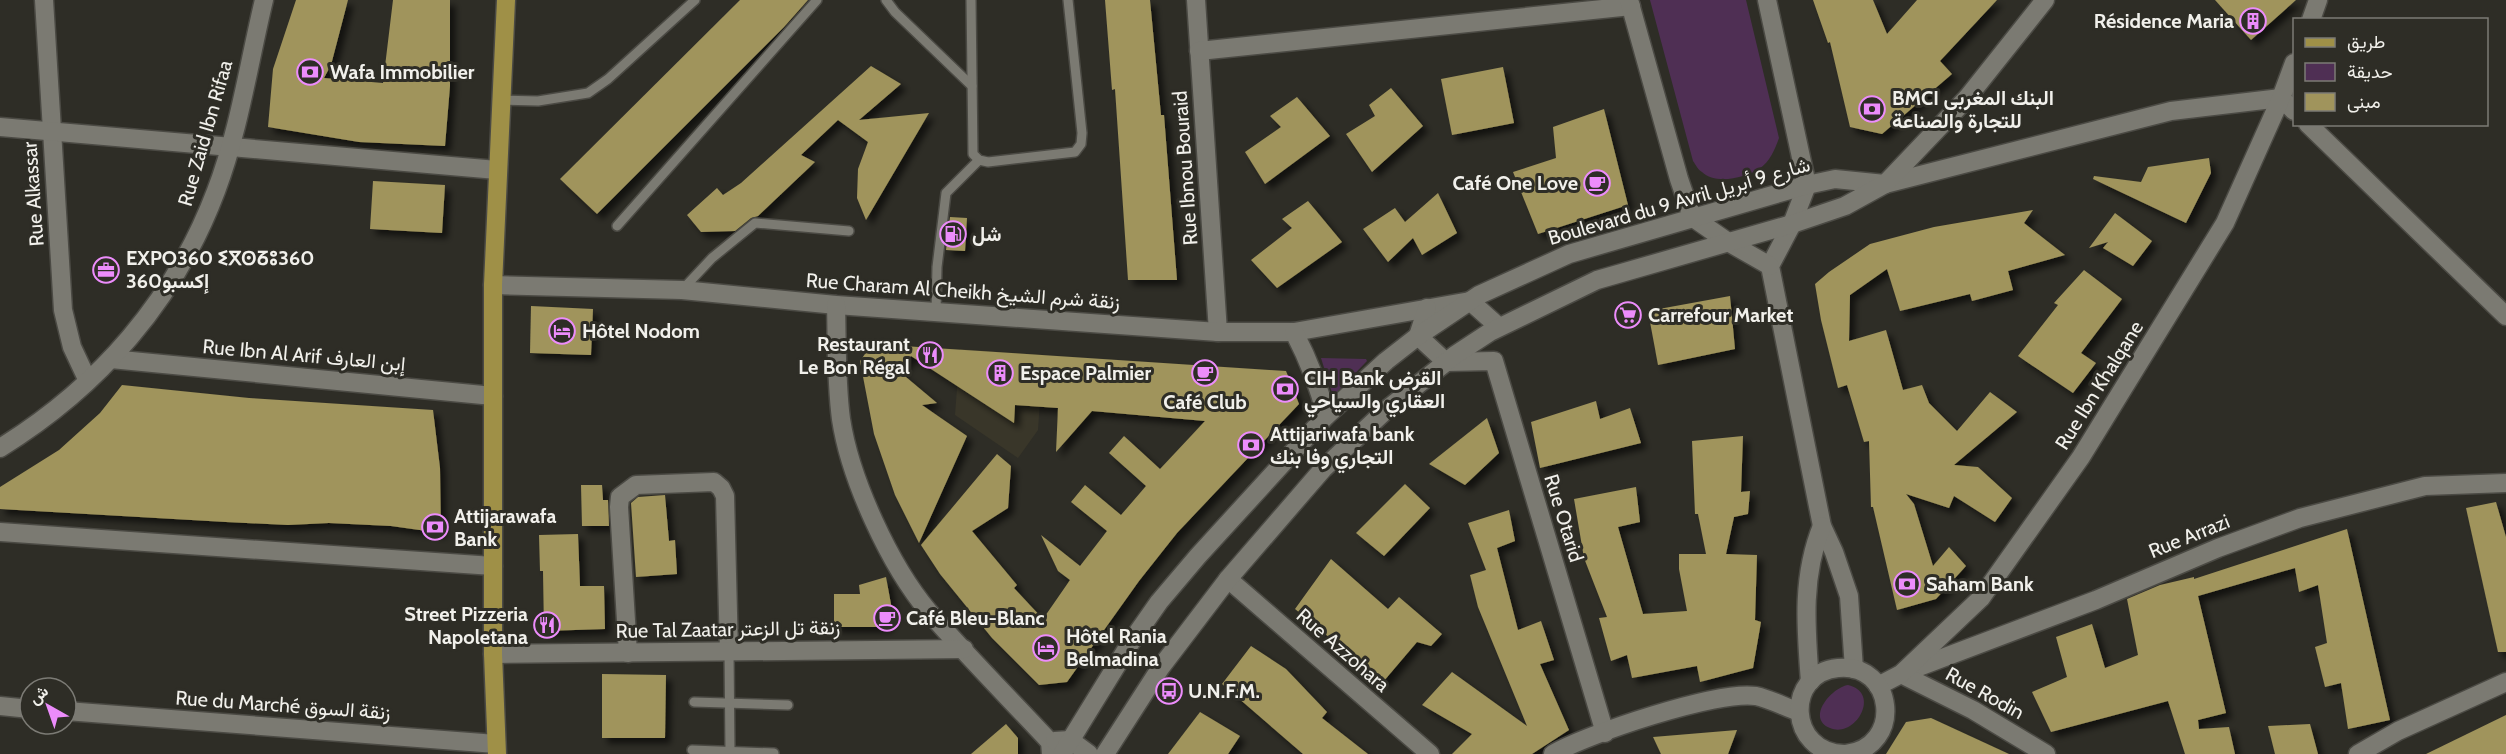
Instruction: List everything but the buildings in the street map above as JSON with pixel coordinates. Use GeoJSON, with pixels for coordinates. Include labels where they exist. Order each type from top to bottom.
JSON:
{"type":"FeatureCollection","features":[{"type":"Feature","properties":{"kind":"main road"},"geometry":{"type":"LineString","coordinates":[[496,749],[493,654],[493,285],[506,0]]}},
{"type":"Feature","properties":{"kind":"street","name":"Rue Alkassar"},"geometry":{"type":"LineString","coordinates":[[44,0],[51,131],[66,327],[78,362],[87,379]]}},
{"type":"Feature","properties":{"kind":"street","name":"Rue Zaid Ibn Rifaa"},"geometry":{"type":"LineString","coordinates":[[0,448],[60,408],[87,379],[111,359],[142,324],[180,267],[212,200],[229,147],[264,0]]}},
{"type":"Feature","properties":{"kind":"street","name":"Rue Ibnou Bouraid"},"geometry":{"type":"LineString","coordinates":[[1196,0],[1218,332]]}},
{"type":"Feature","properties":{"kind":"street"},"geometry":{"type":"LineString","coordinates":[[1767,0],[1807,185],[1792,224],[1770,266],[1822,526],[1834,552],[1849,596],[1854,669]]}},
{"type":"Feature","properties":{"kind":"street"},"geometry":{"type":"LineString","coordinates":[[1885,184],[1967,98],[2045,0]]}},
{"type":"Feature","properties":{"kind":"street"},"geometry":{"type":"LineString","coordinates":[[2312,18],[2318,0]]}},
{"type":"Feature","properties":{"kind":"street"},"geometry":{"type":"LineString","coordinates":[[1199,51],[1630,3],[1679,179],[1692,217],[1728,242],[1770,266]]}},
{"type":"Feature","properties":{"kind":"street","name":"Rue Ibn Khalqane"},"geometry":{"type":"LineString","coordinates":[[1878,686],[1901,674],[1981,598],[2081,458],[2225,223],[2293,68]]}},
{"type":"Feature","properties":{"kind":"street"},"geometry":{"type":"LineString","coordinates":[[1105,754],[1161,667],[1228,579],[1323,469],[1385,411],[1446,362],[1499,327],[1597,280],[1792,224],[1845,206],[1885,184],[2171,111],[2281,98],[2293,109]]}},
{"type":"Feature","properties":{"kind":"street"},"geometry":{"type":"LineString","coordinates":[[2310,126],[2506,316]]}},
{"type":"Feature","properties":{"kind":"street"},"geometry":{"type":"LineString","coordinates":[[0,127],[497,170]]}},
{"type":"Feature","properties":{"kind":"street","name":"Boulevard du 9 Avril شارع 9 أبريل"},"geometry":{"type":"LineString","coordinates":[[1058,747],[1159,602],[1198,556],[1326,416],[1386,361],[1418,336],[1470,301],[1518,276],[1569,254],[1807,185],[1835,179],[1885,184]]}},
{"type":"Feature","properties":{"kind":"street","name":"Rue Charam Al Cheikh زنقة شرم الشيخ"},"geometry":{"type":"LineString","coordinates":[[493,285],[682,290],[836,305],[1218,332],[1294,332],[1470,301]]}},
{"type":"Feature","properties":{"kind":"street"},"geometry":{"type":"LineString","coordinates":[[1470,301],[1499,327]]}},
{"type":"Feature","properties":{"kind":"street"},"geometry":{"type":"LineString","coordinates":[[836,305],[837,379],[841,420],[855,473],[892,555],[928,611],[1058,747],[1089,754]]}},
{"type":"Feature","properties":{"kind":"street"},"geometry":{"type":"LineString","coordinates":[[1427,308],[1418,336],[1446,362]]}},
{"type":"Feature","properties":{"kind":"street"},"geometry":{"type":"LineString","coordinates":[[1294,332],[1320,389],[1326,416]]}},
{"type":"Feature","properties":{"kind":"street","name":"Rue Ibn Al Arif إبن العارف"},"geometry":{"type":"LineString","coordinates":[[111,359],[493,396]]}},
{"type":"Feature","properties":{"kind":"street","name":"Rue Otarid"},"geometry":{"type":"LineString","coordinates":[[1446,362],[1494,361],[1605,733]]}},
{"type":"Feature","properties":{"kind":"street"},"geometry":{"type":"LineString","coordinates":[[628,653],[620,496],[636,485],[714,482],[725,496],[729,652]]}},
{"type":"Feature","properties":{"kind":"street","name":"Rue Arrazi"},"geometry":{"type":"LineString","coordinates":[[1901,674],[2096,600],[2218,548],[2300,518],[2425,486],[2506,483]]}},
{"type":"Feature","properties":{"kind":"street"},"geometry":{"type":"LineString","coordinates":[[1810,682],[1806,625],[1807,593],[1812,550],[1822,526]]}},
{"type":"Feature","properties":{"kind":"street"},"geometry":{"type":"LineString","coordinates":[[0,532],[493,566]]}},
{"type":"Feature","properties":{"kind":"street","name":"Rue Azzohara"},"geometry":{"type":"LineString","coordinates":[[1228,579],[1430,754]]}},
{"type":"Feature","properties":{"kind":"street","name":"Rue Tal Zaatar زنقة تل الزعتر"},"geometry":{"type":"LineString","coordinates":[[493,654],[964,649]]}},
{"type":"Feature","properties":{"kind":"street"},"geometry":{"type":"LineString","coordinates":[[1854,669],[1866,674],[1878,686],[1886,705],[1882,729],[1868,746],[1845,754],[1816,751],[1804,730],[1799,711],[1803,694],[1810,682],[1826,670],[1854,669]]}},
{"type":"Feature","properties":{"kind":"street","name":"Rue Rodin"},"geometry":{"type":"LineString","coordinates":[[1901,674],[1973,710],[2046,754]]}},
{"type":"Feature","properties":{"kind":"street"},"geometry":{"type":"LineString","coordinates":[[2358,754],[2398,731],[2506,682]]}},
{"type":"Feature","properties":{"kind":"street"},"geometry":{"type":"LineString","coordinates":[[1552,754],[1671,710],[1729,697],[1755,696],[1799,711]]}},
{"type":"Feature","properties":{"kind":"street"},"geometry":{"type":"LineString","coordinates":[[0,706],[18,707]]}},
{"type":"Feature","properties":{"kind":"street","name":"Rue du Marché زنقة السوق"},"geometry":{"type":"LineString","coordinates":[[78,712],[496,749]]}},
{"type":"Feature","properties":{"kind":"lane"},"geometry":{"type":"LineString","coordinates":[[501,100],[538,101],[588,93],[609,79],[695,0]]}},
{"type":"Feature","properties":{"kind":"lane"},"geometry":{"type":"LineString","coordinates":[[617,226],[817,0]]}},
{"type":"Feature","properties":{"kind":"lane"},"geometry":{"type":"LineString","coordinates":[[886,0],[895,12],[972,86]]}},
{"type":"Feature","properties":{"kind":"lane"},"geometry":{"type":"LineString","coordinates":[[972,0],[973,154],[979,160],[988,162],[1075,152],[1081,144],[1082,134],[1068,0]]}},
{"type":"Feature","properties":{"kind":"lane"},"geometry":{"type":"LineString","coordinates":[[936,312],[937,267],[946,193],[979,160]]}},
{"type":"Feature","properties":{"kind":"lane"},"geometry":{"type":"LineString","coordinates":[[682,290],[712,258],[754,223],[849,231]]}},
{"type":"Feature","properties":{"kind":"lane"},"geometry":{"type":"LineString","coordinates":[[729,652],[730,751]]}},
{"type":"Feature","properties":{"kind":"lane"},"geometry":{"type":"LineString","coordinates":[[694,702],[788,705]]}},
{"type":"Feature","properties":{"kind":"lane"},"geometry":{"type":"LineString","coordinates":[[692,750],[774,753]]}},
{"type":"Feature","properties":{"kind":"shaded area","name":"Espace Palmier"},"geometry":{"type":"Polygon","coordinates":[[[960,349],[1043,355],[1038,430],[1018,458],[955,415],[960,349]]]}},
{"type":"Feature","properties":{"kind":"green space"},"geometry":{"type":"Polygon","coordinates":[[[1650,0],[1746,0],[1779,138],[1769,159],[1759,169],[1746,175],[1722,179],[1708,176],[1698,169],[1693,161],[1650,0]]]}},
{"type":"Feature","properties":{"kind":"green space"},"geometry":{"type":"Polygon","coordinates":[[[1321,358],[1366,359],[1367,361],[1333,396],[1321,358]]]}},
{"type":"Feature","properties":{"kind":"green space"},"geometry":{"type":"Polygon","coordinates":[[[1848,685],[1858,690],[1863,697],[1864,705],[1861,714],[1848,727],[1839,730],[1830,728],[1823,723],[1820,717],[1821,711],[1829,697],[1841,687],[1848,685]]]}},
{"type":"Feature","properties":{"kind":"place","name":"Résidence Maria"},"geometry":{"type":"Point","coordinates":[2253,21]}},
{"type":"Feature","properties":{"kind":"place","name":"Wafa Immobilier"},"geometry":{"type":"Point","coordinates":[310,72]}},
{"type":"Feature","properties":{"kind":"place","name":"BMCI البنك المغربي للتجارة والصناعة"},"geometry":{"type":"Point","coordinates":[1872,109]}},
{"type":"Feature","properties":{"kind":"place","name":"Café One Love"},"geometry":{"type":"Point","coordinates":[1597,183]}},
{"type":"Feature","properties":{"kind":"place","name":"شل"},"geometry":{"type":"Point","coordinates":[953,234]}},
{"type":"Feature","properties":{"kind":"place","name":"EXPO360 ⵉⴳⵙⵒⵓ360 إكسبو360"},"geometry":{"type":"Point","coordinates":[106,270]}},
{"type":"Feature","properties":{"kind":"place","name":"Carrefour Market"},"geometry":{"type":"Point","coordinates":[1628,315]}},
{"type":"Feature","properties":{"kind":"place","name":"Hôtel Nodom"},"geometry":{"type":"Point","coordinates":[562,331]}},
{"type":"Feature","properties":{"kind":"place","name":"Restaurant Le Bon Régal"},"geometry":{"type":"Point","coordinates":[930,355]}},
{"type":"Feature","properties":{"kind":"place","name":"Espace Palmier"},"geometry":{"type":"Point","coordinates":[1000,373]}},
{"type":"Feature","properties":{"kind":"place","name":"Café Club"},"geometry":{"type":"Point","coordinates":[1205,373]}},
{"type":"Feature","properties":{"kind":"place","name":"CIH Bank القرض العقاري والسياحي"},"geometry":{"type":"Point","coordinates":[1285,389]}},
{"type":"Feature","properties":{"kind":"place","name":"Attijariwafa bank التجاري وفا بنك"},"geometry":{"type":"Point","coordinates":[1251,445]}},
{"type":"Feature","properties":{"kind":"place","name":"Attijarawafa Bank"},"geometry":{"type":"Point","coordinates":[435,527]}},
{"type":"Feature","properties":{"kind":"place","name":"Saham Bank"},"geometry":{"type":"Point","coordinates":[1907,584]}},
{"type":"Feature","properties":{"kind":"place","name":"Café Bleu-Blanc"},"geometry":{"type":"Point","coordinates":[887,618]}},
{"type":"Feature","properties":{"kind":"place","name":"Street Pizzeria Napoletana"},"geometry":{"type":"Point","coordinates":[547,625]}},
{"type":"Feature","properties":{"kind":"place","name":"Hôtel Rania Belmadina"},"geometry":{"type":"Point","coordinates":[1046,648]}},
{"type":"Feature","properties":{"kind":"place","name":"U.N.F.M."},"geometry":{"type":"Point","coordinates":[1169,691]}}]}
